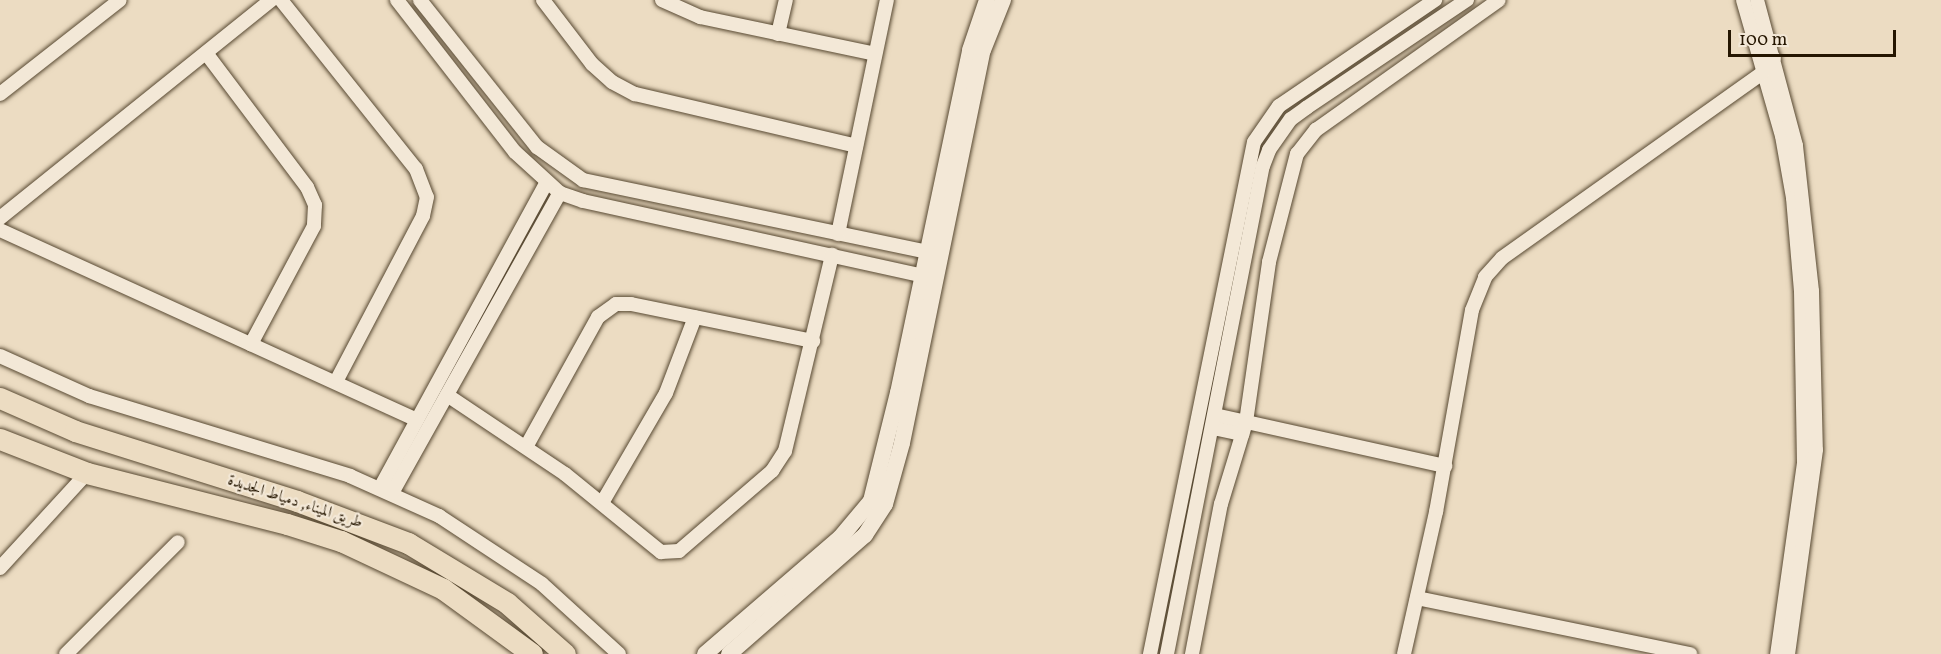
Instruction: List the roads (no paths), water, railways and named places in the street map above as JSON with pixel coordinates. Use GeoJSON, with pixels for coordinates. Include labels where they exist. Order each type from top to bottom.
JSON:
{"type":"FeatureCollection","features":[{"type":"Feature","properties":{"kind":"main road","name":"طريق الميناء, دمياط الجديدة"},"geometry":{"type":"LineString","coordinates":[[0,398],[75,431],[297,501],[408,543],[507,603],[565,654]]}},
{"type":"Feature","properties":{"kind":"main road","name":"طريق الميناء, دمياط الجديدة"},"geometry":{"type":"LineString","coordinates":[[0,439],[87,473],[341,541],[443,589],[532,654]]}},
{"type":"Feature","properties":{"kind":"street"},"geometry":{"type":"LineString","coordinates":[[0,94],[120,0]]}},
{"type":"Feature","properties":{"kind":"street"},"geometry":{"type":"LineString","coordinates":[[0,218],[272,0]]}},
{"type":"Feature","properties":{"kind":"street"},"geometry":{"type":"LineString","coordinates":[[281,0],[416,169],[427,197],[423,216],[336,382]]}},
{"type":"Feature","properties":{"kind":"street"},"geometry":{"type":"LineString","coordinates":[[397,0],[515,152],[546,183],[560,192],[583,201],[923,276]]}},
{"type":"Feature","properties":{"kind":"street"},"geometry":{"type":"LineString","coordinates":[[420,0],[537,147],[571,174],[596,185],[928,252]]}},
{"type":"Feature","properties":{"kind":"street"},"geometry":{"type":"LineString","coordinates":[[543,0],[592,64],[612,82],[635,94],[856,146]]}},
{"type":"Feature","properties":{"kind":"street"},"geometry":{"type":"LineString","coordinates":[[662,0],[688,14],[875,54]]}},
{"type":"Feature","properties":{"kind":"street"},"geometry":{"type":"LineString","coordinates":[[778,34],[786,0]]}},
{"type":"Feature","properties":{"kind":"street"},"geometry":{"type":"LineString","coordinates":[[837,234],[886,0]]}},
{"type":"Feature","properties":{"kind":"street"},"geometry":{"type":"LineString","coordinates":[[729,654],[852,547],[876,520],[891,486],[915,345],[923,276],[981,0]]}},
{"type":"Feature","properties":{"kind":"street"},"geometry":{"type":"LineString","coordinates":[[978,20],[987,0]]}},
{"type":"Feature","properties":{"kind":"street"},"geometry":{"type":"LineString","coordinates":[[705,654],[840,538],[863,514],[876,488],[915,345],[983,50],[1003,0]]}},
{"type":"Feature","properties":{"kind":"street"},"geometry":{"type":"LineString","coordinates":[[1150,654],[1254,142],[1279,106],[1435,0]]}},
{"type":"Feature","properties":{"kind":"street"},"geometry":{"type":"LineString","coordinates":[[1167,654],[1263,166],[1279,134],[1306,108],[1467,0]]}},
{"type":"Feature","properties":{"kind":"street"},"geometry":{"type":"LineString","coordinates":[[1192,654],[1221,504],[1244,428],[1269,262],[1297,154],[1316,130],[1498,0]]}},
{"type":"Feature","properties":{"kind":"street"},"geometry":{"type":"LineString","coordinates":[[1743,0],[1770,64],[1797,229],[1805,413],[1802,480],[1777,654]]}},
{"type":"Feature","properties":{"kind":"street"},"geometry":{"type":"LineString","coordinates":[[1756,0],[1805,199],[1811,257],[1816,429],[1788,654]]}},
{"type":"Feature","properties":{"kind":"street"},"geometry":{"type":"LineString","coordinates":[[206,53],[307,187],[315,205],[314,226],[251,344]]}},
{"type":"Feature","properties":{"kind":"street"},"geometry":{"type":"LineString","coordinates":[[1404,654],[1445,466],[1472,310],[1479,288],[1492,268],[1770,64]]}},
{"type":"Feature","properties":{"kind":"street"},"geometry":{"type":"LineString","coordinates":[[386,490],[417,420],[546,183]]}},
{"type":"Feature","properties":{"kind":"street"},"geometry":{"type":"LineString","coordinates":[[386,490],[447,395],[560,192]]}},
{"type":"Feature","properties":{"kind":"street"},"geometry":{"type":"LineString","coordinates":[[0,230],[417,420]]}},
{"type":"Feature","properties":{"kind":"street"},"geometry":{"type":"LineString","coordinates":[[447,395],[526,447],[602,503],[661,552],[679,551],[779,461],[793,429],[832,255]]}},
{"type":"Feature","properties":{"kind":"street"},"geometry":{"type":"LineString","coordinates":[[526,447],[603,311],[624,303],[813,341]]}},
{"type":"Feature","properties":{"kind":"street"},"geometry":{"type":"LineString","coordinates":[[602,503],[666,393],[695,317]]}},
{"type":"Feature","properties":{"kind":"street"},"geometry":{"type":"LineString","coordinates":[[0,356],[89,396],[386,490],[465,530],[503,555],[572,608],[619,654]]}},
{"type":"Feature","properties":{"kind":"street"},"geometry":{"type":"LineString","coordinates":[[1214,422],[1445,466]]}},
{"type":"Feature","properties":{"kind":"street"},"geometry":{"type":"LineString","coordinates":[[0,568],[87,473]]}},
{"type":"Feature","properties":{"kind":"street"},"geometry":{"type":"LineString","coordinates":[[66,654],[178,542]]}},
{"type":"Feature","properties":{"kind":"street"},"geometry":{"type":"LineString","coordinates":[[1417,598],[1690,654]]}}]}
